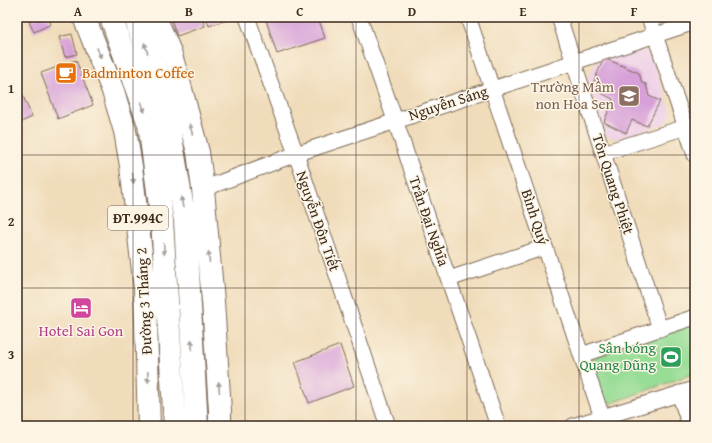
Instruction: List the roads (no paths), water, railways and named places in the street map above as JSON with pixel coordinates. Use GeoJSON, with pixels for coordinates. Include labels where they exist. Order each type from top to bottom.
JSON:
{"type":"FeatureCollection","features":[{"type":"Feature","properties":{"kind":"main road","name":"Đường 3 Tháng 2"},"geometry":{"type":"LineString","coordinates":[[84,17],[113,91],[125,131],[131,166],[145,288],[149,426]]}},
{"type":"Feature","properties":{"kind":"main road","name":"Đường 3 Tháng 2"},"geometry":{"type":"LineString","coordinates":[[111,17],[149,124],[162,221],[175,426]]}},
{"type":"Feature","properties":{"kind":"main road","name":"ĐT.994C"},"geometry":{"type":"LineString","coordinates":[[135,17],[167,113],[185,221],[197,426]]}},
{"type":"Feature","properties":{"kind":"main road"},"geometry":{"type":"LineString","coordinates":[[155,17],[170,52],[198,152],[203,189],[213,301],[220,426]]}},
{"type":"Feature","properties":{"kind":"main road"},"geometry":{"type":"LineString","coordinates":[[113,91],[134,82]]}},
{"type":"Feature","properties":{"kind":"street","name":"Nguyễn Đôn Tiết"},"geometry":{"type":"LineString","coordinates":[[247,17],[296,154],[388,426]]}},
{"type":"Feature","properties":{"kind":"street","name":"Trần Đại Nghĩa"},"geometry":{"type":"LineString","coordinates":[[359,17],[498,426]]}},
{"type":"Feature","properties":{"kind":"street","name":"Bình Quý"},"geometry":{"type":"LineString","coordinates":[[468,17],[602,417]]}},
{"type":"Feature","properties":{"kind":"street","name":"Tôn Quang Phiệt"},"geometry":{"type":"LineString","coordinates":[[559,17],[660,329]]}},
{"type":"Feature","properties":{"kind":"street"},"geometry":{"type":"LineString","coordinates":[[649,17],[695,155]]}},
{"type":"Feature","properties":{"kind":"street","name":"Nguyễn Sáng"},"geometry":{"type":"LineString","coordinates":[[203,189],[296,154],[395,120],[695,22]]}},
{"type":"Feature","properties":{"kind":"street"},"geometry":{"type":"LineString","coordinates":[[603,153],[686,127]]}},
{"type":"Feature","properties":{"kind":"street"},"geometry":{"type":"LineString","coordinates":[[449,279],[545,247]]}},
{"type":"Feature","properties":{"kind":"street"},"geometry":{"type":"LineString","coordinates":[[581,355],[695,317]]}},
{"type":"Feature","properties":{"kind":"street"},"geometry":{"type":"LineString","coordinates":[[573,426],[695,389]]}},
{"type":"Feature","properties":{"kind":"street"},"geometry":{"type":"LineString","coordinates":[[680,394],[690,426]]}},
{"type":"Feature","properties":{"kind":"place","name":"Badminton Coffee"},"geometry":{"type":"Point","coordinates":[66,73]}},
{"type":"Feature","properties":{"kind":"place","name":"Trường Mầm non Hoa Sen"},"geometry":{"type":"Point","coordinates":[629,96]}},
{"type":"Feature","properties":{"kind":"place","name":"Hotel Sai Gon"},"geometry":{"type":"Point","coordinates":[81,308]}},
{"type":"Feature","properties":{"kind":"place","name":"Sân bóng Quang Dũng"},"geometry":{"type":"Point","coordinates":[671,357]}}]}
